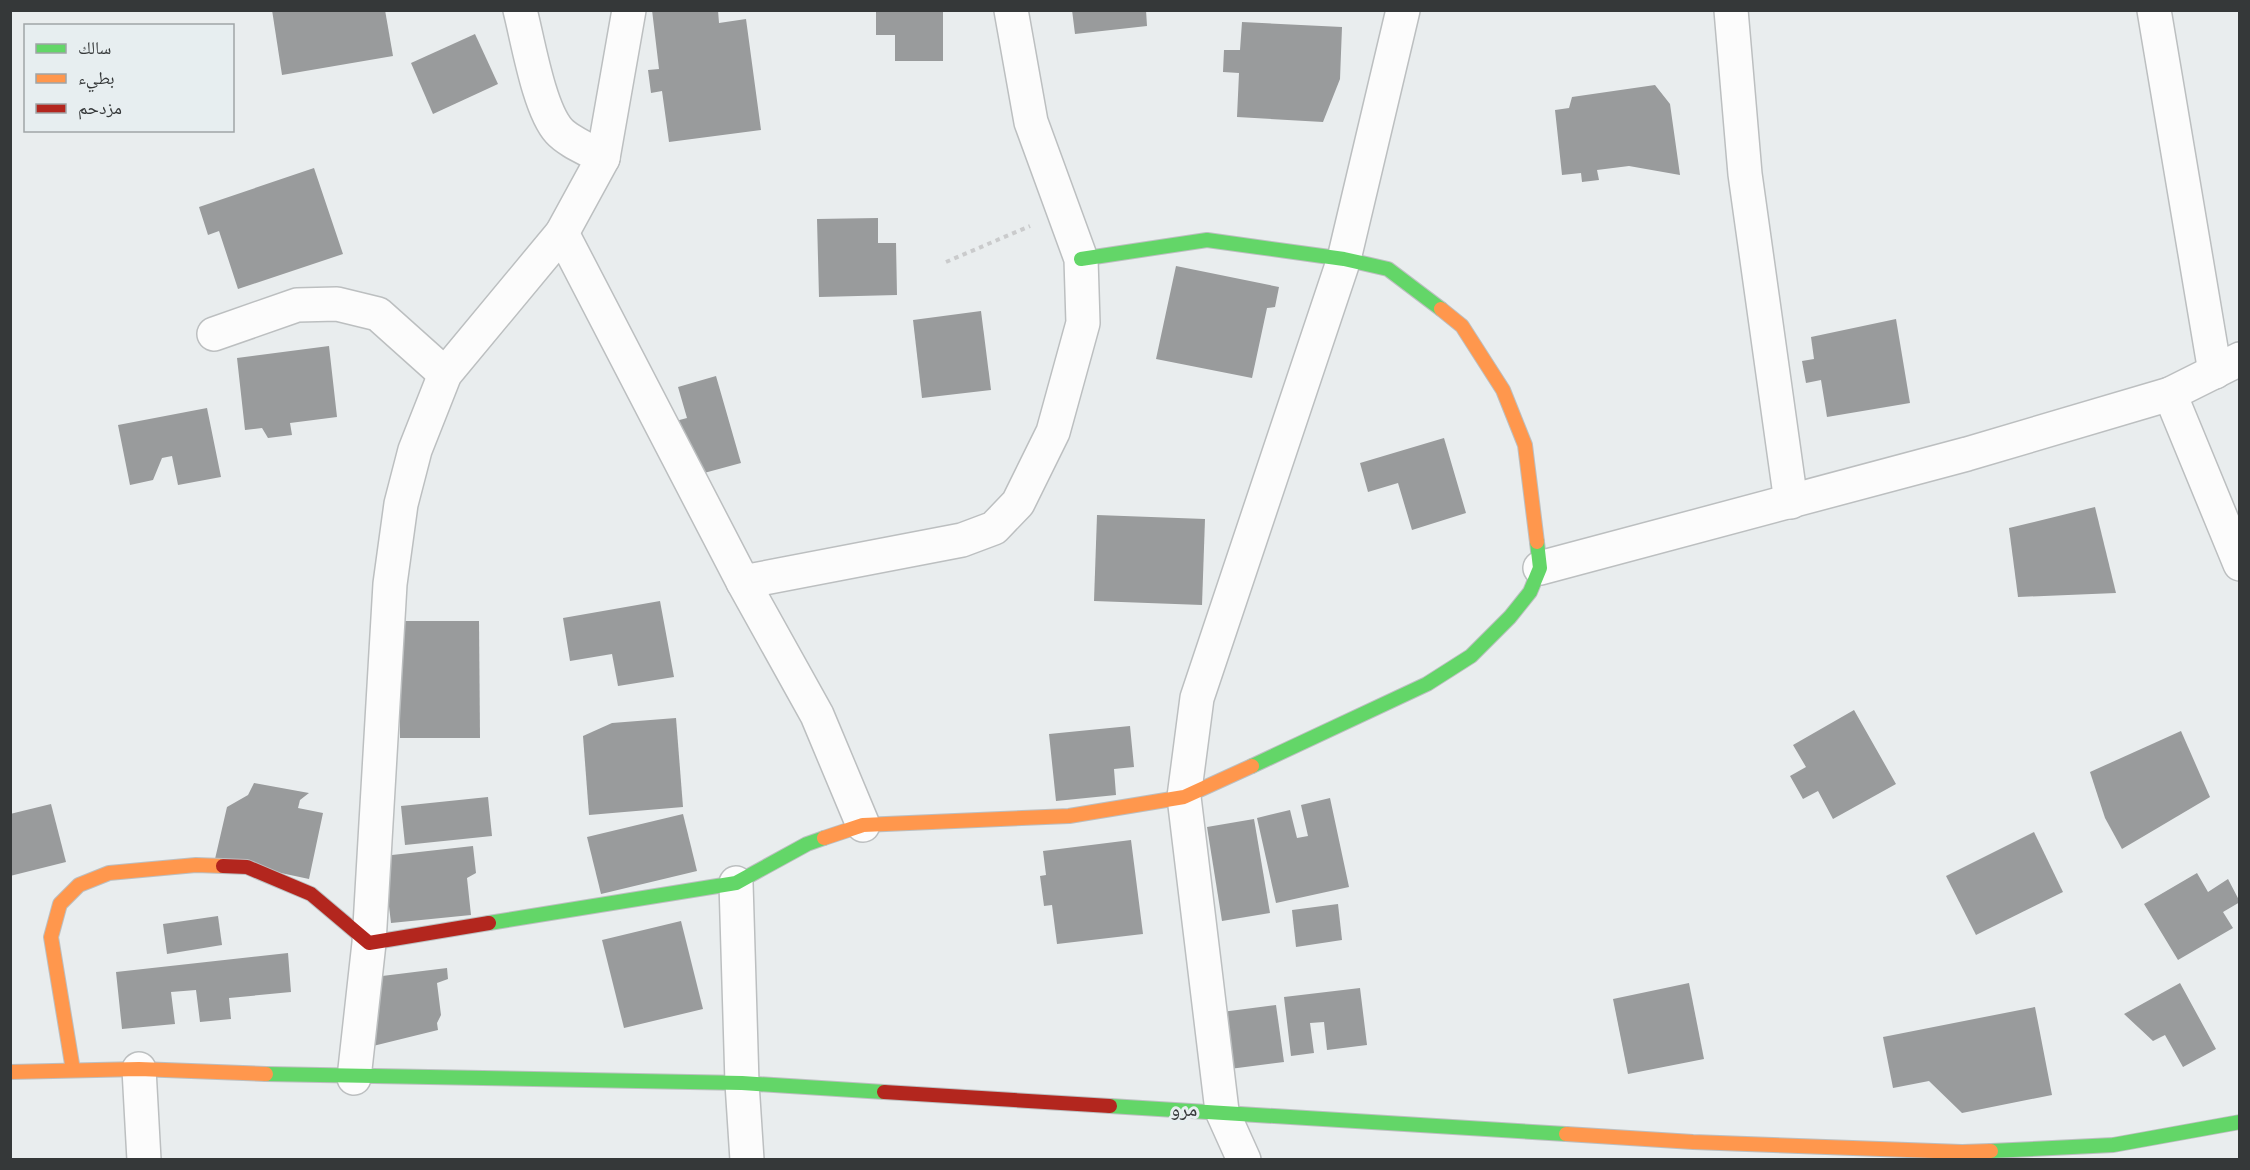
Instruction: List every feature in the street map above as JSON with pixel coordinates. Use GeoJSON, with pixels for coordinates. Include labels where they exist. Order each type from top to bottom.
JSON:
{"type":"FeatureCollection","features":[{"type":"Feature","properties":{"kind":"street"},"geometry":{"type":"LineString","coordinates":[[520,10],[539,85],[559,132],[603,158]]}},
{"type":"Feature","properties":{"kind":"street"},"geometry":{"type":"LineString","coordinates":[[354,1078],[369,943],[390,584],[401,504],[415,450],[445,374],[562,233],[603,158],[629,10]]}},
{"type":"Feature","properties":{"kind":"street"},"geometry":{"type":"LineString","coordinates":[[743,582],[962,540],[994,528],[1018,503],[1053,432],[1083,323],[1081,259],[1062,213],[1031,122],[1011,10]]}},
{"type":"Feature","properties":{"kind":"street"},"geometry":{"type":"LineString","coordinates":[[1244,1160],[1222,1111],[1184,797],[1197,698],[1344,259],[1403,10]]}},
{"type":"Feature","properties":{"kind":"street"},"geometry":{"type":"LineString","coordinates":[[1731,10],[1745,174],[1791,502]]}},
{"type":"Feature","properties":{"kind":"street"},"geometry":{"type":"LineString","coordinates":[[1540,568],[1967,454],[2170,394],[2227,365],[2154,10]]}},
{"type":"Feature","properties":{"kind":"street"},"geometry":{"type":"LineString","coordinates":[[562,233],[743,582],[817,716],[863,825]]}},
{"type":"Feature","properties":{"kind":"street"},"geometry":{"type":"LineString","coordinates":[[73,1070],[51,937],[60,904],[79,885],[109,873],[196,865],[247,867],[311,894],[369,943],[736,883],[807,844],[863,825],[1069,816],[1184,797],[1427,684],[1472,656],[1510,617],[1530,592],[1540,568],[1525,445],[1503,390],[1462,326],[1419,291],[1388,269],[1344,259],[1207,240],[1081,259]]}},
{"type":"Feature","properties":{"kind":"street"},"geometry":{"type":"LineString","coordinates":[[214,334],[297,305],[337,304],[378,314],[445,374]]}},
{"type":"Feature","properties":{"kind":"street"},"geometry":{"type":"LineString","coordinates":[[2170,394],[2240,564]]}},
{"type":"Feature","properties":{"kind":"street"},"geometry":{"type":"LineString","coordinates":[[736,883],[742,1083],[747,1160]]}},
{"type":"Feature","properties":{"kind":"street"},"geometry":{"type":"LineString","coordinates":[[139,1069],[144,1160]]}},
{"type":"Feature","properties":{"kind":"street"},"geometry":{"type":"LineString","coordinates":[[10,1072],[139,1069],[354,1078],[742,1083],[1222,1111],[1694,1151],[1962,1152],[2113,1145],[2240,1122]]}},
{"type":"Feature","properties":{"kind":"path"},"geometry":{"type":"LineString","coordinates":[[946,262],[1062,213]]}},
{"type":"Feature","properties":{"kind":"building"},"geometry":{"type":"Polygon","coordinates":[[[272,10],[385,10],[393,56],[282,75],[272,10]]]}},
{"type":"Feature","properties":{"kind":"building"},"geometry":{"type":"Polygon","coordinates":[[[652,10],[718,10],[719,23],[746,19],[761,130],[669,142],[662,91],[651,93],[648,70],[659,69],[652,10]]]}},
{"type":"Feature","properties":{"kind":"building"},"geometry":{"type":"Polygon","coordinates":[[[876,10],[943,10],[943,61],[895,61],[895,35],[876,35],[876,10]]]}},
{"type":"Feature","properties":{"kind":"building"},"geometry":{"type":"Polygon","coordinates":[[[1072,10],[1146,10],[1147,26],[1075,34],[1072,10]]]}},
{"type":"Feature","properties":{"kind":"building"},"geometry":{"type":"Polygon","coordinates":[[[1242,22],[1342,27],[1340,79],[1323,122],[1237,117],[1239,73],[1223,72],[1224,50],[1240,50],[1242,22]]]}},
{"type":"Feature","properties":{"kind":"building"},"geometry":{"type":"Polygon","coordinates":[[[475,34],[498,84],[433,114],[411,63],[475,34]]]}},
{"type":"Feature","properties":{"kind":"building"},"geometry":{"type":"Polygon","coordinates":[[[1655,85],[1670,104],[1680,175],[1629,166],[1597,170],[1599,180],[1582,182],[1581,173],[1562,175],[1555,110],[1569,108],[1572,97],[1655,85]]]}},
{"type":"Feature","properties":{"kind":"building"},"geometry":{"type":"Polygon","coordinates":[[[314,168],[343,254],[238,289],[219,231],[208,235],[199,207],[314,168]]]}},
{"type":"Feature","properties":{"kind":"building"},"geometry":{"type":"Polygon","coordinates":[[[878,218],[878,243],[896,243],[897,295],[819,297],[817,219],[878,218]]]}},
{"type":"Feature","properties":{"kind":"building"},"geometry":{"type":"Polygon","coordinates":[[[1176,266],[1279,287],[1275,307],[1267,308],[1252,378],[1156,359],[1176,266]]]}},
{"type":"Feature","properties":{"kind":"building"},"geometry":{"type":"Polygon","coordinates":[[[981,311],[991,390],[922,398],[913,320],[981,311]]]}},
{"type":"Feature","properties":{"kind":"building"},"geometry":{"type":"Polygon","coordinates":[[[1896,319],[1910,403],[1827,417],[1821,380],[1806,383],[1802,361],[1814,359],[1811,337],[1896,319]]]}},
{"type":"Feature","properties":{"kind":"building"},"geometry":{"type":"Polygon","coordinates":[[[329,346],[337,417],[290,423],[292,435],[268,438],[262,428],[245,430],[237,358],[329,346]]]}},
{"type":"Feature","properties":{"kind":"building"},"geometry":{"type":"Polygon","coordinates":[[[716,376],[741,463],[693,476],[668,423],[687,418],[678,387],[716,376]]]}},
{"type":"Feature","properties":{"kind":"building"},"geometry":{"type":"Polygon","coordinates":[[[207,408],[221,477],[178,485],[172,456],[162,458],[153,480],[130,485],[118,425],[207,408]]]}},
{"type":"Feature","properties":{"kind":"building"},"geometry":{"type":"Polygon","coordinates":[[[1444,438],[1466,513],[1412,530],[1398,483],[1368,492],[1360,463],[1444,438]]]}},
{"type":"Feature","properties":{"kind":"building"},"geometry":{"type":"Polygon","coordinates":[[[2095,507],[2116,593],[2018,597],[2009,528],[2095,507]]]}},
{"type":"Feature","properties":{"kind":"building"},"geometry":{"type":"Polygon","coordinates":[[[1097,515],[1205,519],[1202,605],[1094,601],[1097,515]]]}},
{"type":"Feature","properties":{"kind":"building"},"geometry":{"type":"Polygon","coordinates":[[[660,601],[674,677],[618,686],[612,654],[570,661],[563,618],[660,601]]]}},
{"type":"Feature","properties":{"kind":"building"},"geometry":{"type":"Polygon","coordinates":[[[399,621],[479,621],[480,738],[400,738],[399,621]]]}},
{"type":"Feature","properties":{"kind":"building"},"geometry":{"type":"Polygon","coordinates":[[[1854,710],[1896,784],[1833,819],[1818,791],[1803,799],[1790,776],[1806,767],[1793,745],[1854,710]]]}},
{"type":"Feature","properties":{"kind":"building"},"geometry":{"type":"Polygon","coordinates":[[[676,718],[683,807],[589,815],[583,736],[612,723],[676,718]]]}},
{"type":"Feature","properties":{"kind":"building"},"geometry":{"type":"Polygon","coordinates":[[[1130,726],[1134,767],[1114,769],[1116,795],[1056,801],[1049,734],[1130,726]]]}},
{"type":"Feature","properties":{"kind":"building"},"geometry":{"type":"Polygon","coordinates":[[[2181,731],[2210,797],[2122,849],[2105,818],[2090,772],[2181,731]]]}},
{"type":"Feature","properties":{"kind":"building"},"geometry":{"type":"Polygon","coordinates":[[[254,783],[309,793],[300,800],[298,808],[323,813],[309,879],[215,859],[227,807],[248,795],[254,783]]]}},
{"type":"Feature","properties":{"kind":"building"},"geometry":{"type":"Polygon","coordinates":[[[488,797],[492,836],[405,845],[401,806],[488,797]]]}},
{"type":"Feature","properties":{"kind":"building"},"geometry":{"type":"Polygon","coordinates":[[[1330,798],[1349,887],[1276,903],[1257,818],[1290,810],[1297,838],[1308,836],[1301,805],[1330,798]]]}},
{"type":"Feature","properties":{"kind":"building"},"geometry":{"type":"Polygon","coordinates":[[[51,804],[66,862],[10,876],[10,814],[51,804]]]}},
{"type":"Feature","properties":{"kind":"building"},"geometry":{"type":"Polygon","coordinates":[[[683,814],[697,871],[601,894],[587,837],[683,814]]]}},
{"type":"Feature","properties":{"kind":"building"},"geometry":{"type":"Polygon","coordinates":[[[1254,819],[1270,913],[1222,921],[1207,827],[1254,819]]]}},
{"type":"Feature","properties":{"kind":"building"},"geometry":{"type":"Polygon","coordinates":[[[2034,832],[2063,892],[1976,935],[1946,876],[2034,832]]]}},
{"type":"Feature","properties":{"kind":"building"},"geometry":{"type":"Polygon","coordinates":[[[1131,840],[1143,934],[1057,944],[1052,905],[1044,906],[1040,876],[1046,875],[1043,851],[1131,840]]]}},
{"type":"Feature","properties":{"kind":"building"},"geometry":{"type":"Polygon","coordinates":[[[473,846],[476,873],[467,878],[471,915],[391,923],[383,856],[473,846]]]}},
{"type":"Feature","properties":{"kind":"building"},"geometry":{"type":"Polygon","coordinates":[[[2197,873],[2208,892],[2228,879],[2240,902],[2223,912],[2233,928],[2178,960],[2144,904],[2197,873]]]}},
{"type":"Feature","properties":{"kind":"building"},"geometry":{"type":"Polygon","coordinates":[[[1338,904],[1342,940],[1296,947],[1292,910],[1338,904]]]}},
{"type":"Feature","properties":{"kind":"building"},"geometry":{"type":"Polygon","coordinates":[[[218,916],[222,945],[167,954],[163,924],[218,916]]]}},
{"type":"Feature","properties":{"kind":"building"},"geometry":{"type":"Polygon","coordinates":[[[681,921],[703,1009],[624,1028],[602,940],[681,921]]]}},
{"type":"Feature","properties":{"kind":"building"},"geometry":{"type":"Polygon","coordinates":[[[288,953],[291,992],[229,998],[231,1019],[200,1022],[196,990],[171,992],[175,1024],[122,1029],[116,972],[288,953]]]}},
{"type":"Feature","properties":{"kind":"building"},"geometry":{"type":"Polygon","coordinates":[[[447,968],[448,979],[437,983],[441,1015],[437,1023],[438,1030],[373,1046],[374,977],[447,968]]]}},
{"type":"Feature","properties":{"kind":"building"},"geometry":{"type":"Polygon","coordinates":[[[1689,983],[1704,1059],[1628,1074],[1613,999],[1689,983]]]}},
{"type":"Feature","properties":{"kind":"building"},"geometry":{"type":"Polygon","coordinates":[[[2180,983],[2216,1049],[2183,1067],[2165,1035],[2153,1041],[2124,1014],[2180,983]]]}},
{"type":"Feature","properties":{"kind":"building"},"geometry":{"type":"Polygon","coordinates":[[[1360,988],[1367,1045],[1327,1050],[1324,1022],[1310,1023],[1314,1053],[1291,1056],[1284,997],[1360,988]]]}},
{"type":"Feature","properties":{"kind":"building"},"geometry":{"type":"Polygon","coordinates":[[[1276,1005],[1284,1062],[1222,1070],[1214,1013],[1276,1005]]]}},
{"type":"Feature","properties":{"kind":"building"},"geometry":{"type":"Polygon","coordinates":[[[2035,1007],[2052,1095],[1962,1113],[1929,1081],[1893,1088],[1883,1037],[2035,1007]]]}},
{"type":"Feature","properties":{"kind":"traffic: fast"},"geometry":{"type":"LineString","coordinates":[[1081,259],[1207,240],[1344,259],[1388,269],[1441,309]]}},
{"type":"Feature","properties":{"kind":"traffic: fast"},"geometry":{"type":"LineString","coordinates":[[1252,766],[1427,684],[1471,656],[1510,617],[1530,592],[1540,568],[1537,542]]}},
{"type":"Feature","properties":{"kind":"traffic: fast"},"geometry":{"type":"LineString","coordinates":[[489,923],[736,883],[807,844],[824,838]]}},
{"type":"Feature","properties":{"kind":"traffic: fast"},"geometry":{"type":"LineString","coordinates":[[266,1074],[742,1083],[884,1092]]}},
{"type":"Feature","properties":{"kind":"traffic: fast"},"geometry":{"type":"LineString","coordinates":[[1110,1106],[1566,1134]]}},
{"type":"Feature","properties":{"kind":"traffic: fast"},"geometry":{"type":"LineString","coordinates":[[1991,1151],[2113,1145],[2240,1122]]}},
{"type":"Feature","properties":{"kind":"traffic: slow"},"geometry":{"type":"LineString","coordinates":[[1441,309],[1462,326],[1503,390],[1525,445],[1537,542]]}},
{"type":"Feature","properties":{"kind":"traffic: slow"},"geometry":{"type":"LineString","coordinates":[[824,838],[863,825],[1069,816],[1184,797],[1252,766]]}},
{"type":"Feature","properties":{"kind":"traffic: slow"},"geometry":{"type":"LineString","coordinates":[[73,1070],[51,937],[60,904],[79,885],[109,873],[196,865],[223,866]]}},
{"type":"Feature","properties":{"kind":"traffic: slow"},"geometry":{"type":"LineString","coordinates":[[10,1072],[139,1069],[266,1074]]}},
{"type":"Feature","properties":{"kind":"traffic: slow"},"geometry":{"type":"LineString","coordinates":[[1566,1134],[1693,1142],[1962,1152],[1991,1151]]}},
{"type":"Feature","properties":{"kind":"traffic: jam"},"geometry":{"type":"LineString","coordinates":[[223,866],[247,867],[311,894],[369,943],[489,923]]}},
{"type":"Feature","properties":{"kind":"traffic: jam"},"geometry":{"type":"LineString","coordinates":[[884,1092],[1110,1106]]}},
{"type":"Feature","properties":{"kind":"district","name":"مرو"},"geometry":{"type":"Point","coordinates":[1184,1109]}}]}
